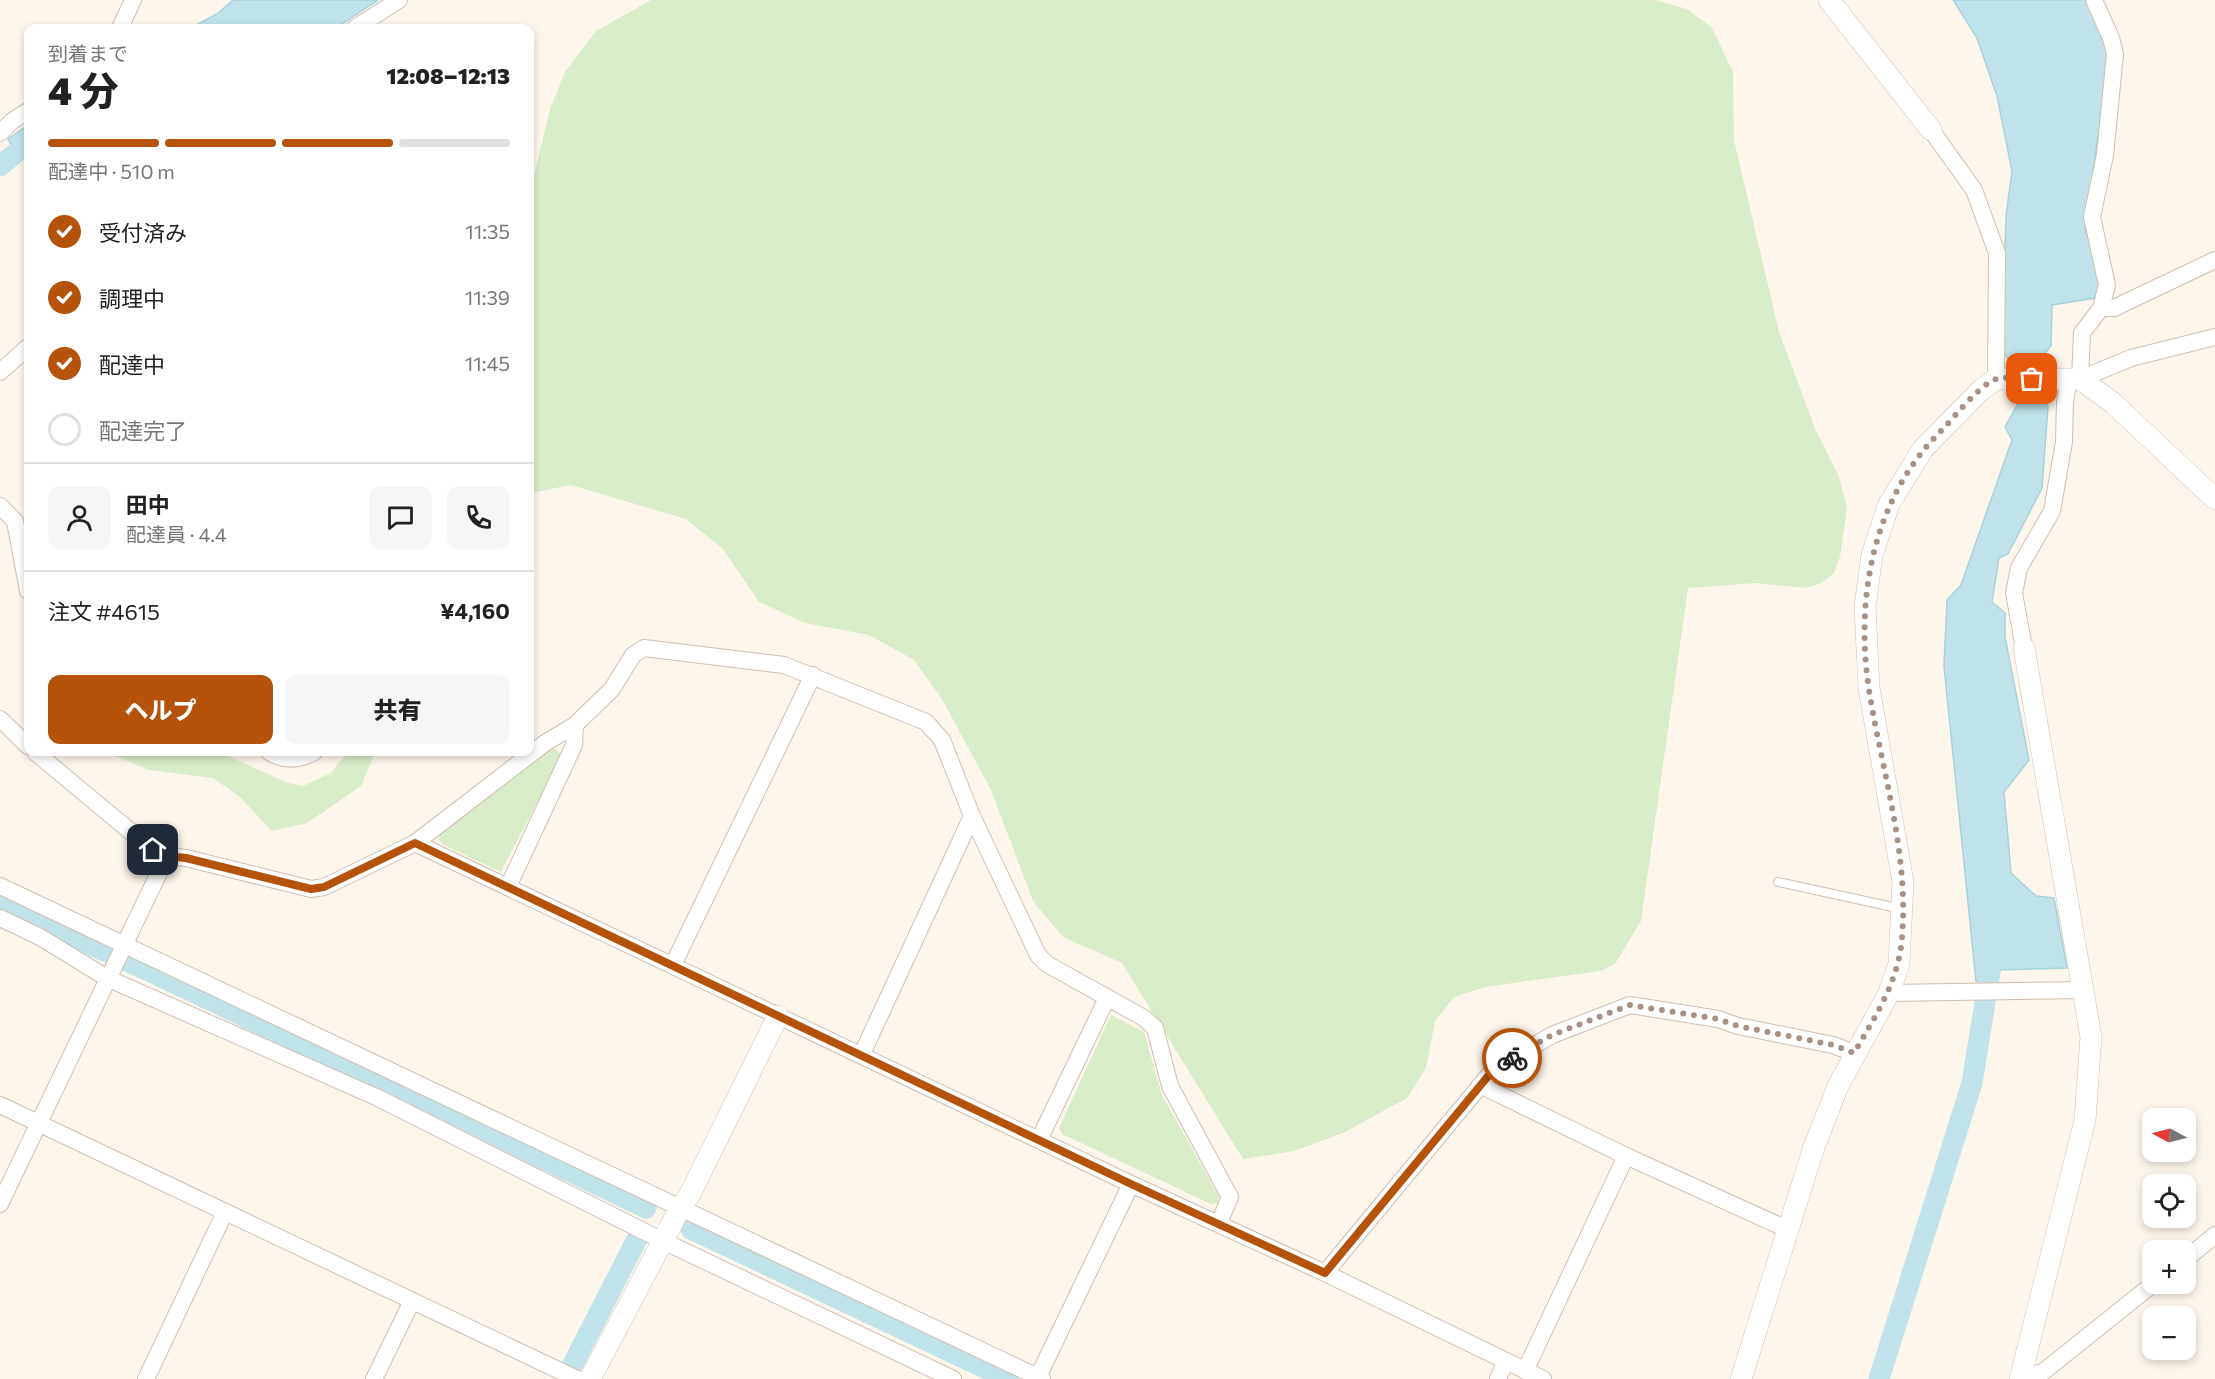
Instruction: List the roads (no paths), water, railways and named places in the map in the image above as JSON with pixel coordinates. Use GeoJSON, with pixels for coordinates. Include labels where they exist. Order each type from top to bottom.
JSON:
{"type":"FeatureCollection","features":[{"type":"Feature","properties":{"kind":"street"},"geometry":{"type":"LineString","coordinates":[[122,24],[133,0]]}},
{"type":"Feature","properties":{"kind":"street"},"geometry":{"type":"LineString","coordinates":[[361,24],[399,0]]}},
{"type":"Feature","properties":{"kind":"street"},"geometry":{"type":"LineString","coordinates":[[1829,0],[1931,130],[1974,190],[1997,253],[1996,379]]}},
{"type":"Feature","properties":{"kind":"street"},"geometry":{"type":"LineString","coordinates":[[2094,0],[2111,38],[2115,54],[2105,155],[2092,218],[2107,285],[2101,308],[2082,333],[2075,379],[2065,402],[2064,442],[2052,512],[2019,568],[2014,592],[2091,1037],[2085,1120],[2020,1378],[2043,1372],[2142,1293]]}},
{"type":"Feature","properties":{"kind":"street"},"geometry":{"type":"LineString","coordinates":[[0,133],[24,114]]}},
{"type":"Feature","properties":{"kind":"street"},"geometry":{"type":"LineString","coordinates":[[2101,308],[2114,308],[2215,260]]}},
{"type":"Feature","properties":{"kind":"street"},"geometry":{"type":"LineString","coordinates":[[1741,1379],[1814,1147],[1854,1053],[1889,993],[1899,964],[1904,882],[1869,687],[1865,607],[1872,555],[1889,504],[1923,449],[1981,390],[1996,379],[2075,379],[2131,358],[2215,337]]}},
{"type":"Feature","properties":{"kind":"street"},"geometry":{"type":"LineString","coordinates":[[0,372],[24,351]]}},
{"type":"Feature","properties":{"kind":"street"},"geometry":{"type":"LineString","coordinates":[[2075,379],[2113,403],[2215,499]]}},
{"type":"Feature","properties":{"kind":"street"},"geometry":{"type":"LineString","coordinates":[[0,506],[15,521],[24,569]]}},
{"type":"Feature","properties":{"kind":"street"},"geometry":{"type":"LineString","coordinates":[[534,751],[575,725],[612,689],[633,655],[644,648],[784,665],[926,722],[942,740],[972,816],[1038,955],[1047,964],[1144,1018],[1155,1028],[1170,1086],[1230,1197],[1219,1223]]}},
{"type":"Feature","properties":{"kind":"street"},"geometry":{"type":"LineString","coordinates":[[673,965],[813,675]]}},
{"type":"Feature","properties":{"kind":"street"},"geometry":{"type":"LineString","coordinates":[[0,719],[24,742]]}},
{"type":"Feature","properties":{"kind":"street"},"geometry":{"type":"LineString","coordinates":[[508,887],[574,745],[575,725]]}},
{"type":"Feature","properties":{"kind":"street"},"geometry":{"type":"LineString","coordinates":[[40,756],[153,850],[167,856],[186,858],[311,889],[324,887],[415,843],[528,756]]}},
{"type":"Feature","properties":{"kind":"street"},"geometry":{"type":"LineString","coordinates":[[275,756],[280,759],[299,759],[305,756]]}},
{"type":"Feature","properties":{"kind":"street"},"geometry":{"type":"LineString","coordinates":[[862,1054],[972,816]]}},
{"type":"Feature","properties":{"kind":"street"},"geometry":{"type":"LineString","coordinates":[[415,843],[1131,1184],[1325,1273],[1543,1379]]}},
{"type":"Feature","properties":{"kind":"street"},"geometry":{"type":"LineString","coordinates":[[0,1204],[167,856]]}},
{"type":"Feature","properties":{"kind":"street"},"geometry":{"type":"LineString","coordinates":[[0,886],[124,948],[1039,1378],[1131,1184]]}},
{"type":"Feature","properties":{"kind":"street"},"geometry":{"type":"LineString","coordinates":[[0,918],[110,974],[376,1097],[953,1379]]}},
{"type":"Feature","properties":{"kind":"street"},"geometry":{"type":"LineString","coordinates":[[1889,993],[2084,990]]}},
{"type":"Feature","properties":{"kind":"street"},"geometry":{"type":"LineString","coordinates":[[1039,1140],[1107,998]]}},
{"type":"Feature","properties":{"kind":"street"},"geometry":{"type":"LineString","coordinates":[[1325,1273],[1494,1069],[1552,1035],[1630,1005],[1718,1019],[1738,1026],[1833,1045],[1854,1053]]}},
{"type":"Feature","properties":{"kind":"street"},"geometry":{"type":"LineString","coordinates":[[590,1379],[679,1210],[690,1194],[778,1016]]}},
{"type":"Feature","properties":{"kind":"street"},"geometry":{"type":"LineString","coordinates":[[1480,1085],[1626,1156],[1789,1230]]}},
{"type":"Feature","properties":{"kind":"street"},"geometry":{"type":"LineString","coordinates":[[0,1105],[577,1379]]}},
{"type":"Feature","properties":{"kind":"street"},"geometry":{"type":"LineString","coordinates":[[1525,1371],[1626,1156]]}},
{"type":"Feature","properties":{"kind":"street"},"geometry":{"type":"LineString","coordinates":[[146,1379],[225,1212]]}},
{"type":"Feature","properties":{"kind":"street"},"geometry":{"type":"LineString","coordinates":[[2196,1250],[2215,1235]]}},
{"type":"Feature","properties":{"kind":"street"},"geometry":{"type":"LineString","coordinates":[[374,1379],[412,1301]]}},
{"type":"Feature","properties":{"kind":"street"},"geometry":{"type":"LineString","coordinates":[[1498,1379],[1506,1361]]}},
{"type":"Feature","properties":{"kind":"lane"},"geometry":{"type":"LineString","coordinates":[[1778,882],[1902,909]]}},
{"type":"Feature","properties":{"kind":"water"},"geometry":{"type":"Polygon","coordinates":[[[233,0],[378,0],[342,24],[198,24],[217,14],[233,0]]]}},
{"type":"Feature","properties":{"kind":"water"},"geometry":{"type":"Polygon","coordinates":[[[1953,0],[2088,0],[2110,52],[2085,228],[2100,283],[2095,298],[2052,305],[2051,346],[2038,361],[2009,361],[2002,348],[2006,216],[2012,171],[1997,96],[1977,38],[1953,0]]]}},
{"type":"Feature","properties":{"kind":"water"},"geometry":{"type":"Polygon","coordinates":[[[24,128],[24,152],[17,156],[8,139],[24,128]]]}},
{"type":"Feature","properties":{"kind":"water"},"geometry":{"type":"Polygon","coordinates":[[[2021,390],[2041,391],[2048,407],[2042,488],[2008,554],[1999,558],[1992,602],[2005,613],[2005,637],[2029,760],[2004,792],[2011,873],[2036,896],[2054,898],[2067,968],[2000,970],[1997,983],[1976,981],[1944,666],[1947,600],[1961,585],[2012,440],[2005,427],[2020,400],[2021,390]]]}},
{"type":"Feature","properties":{"kind":"waterway"},"geometry":{"type":"LineString","coordinates":[[0,166],[24,146]]}},
{"type":"Feature","properties":{"kind":"waterway"},"geometry":{"type":"LineString","coordinates":[[0,904],[153,973],[646,1208]]}},
{"type":"Feature","properties":{"kind":"waterway"},"geometry":{"type":"LineString","coordinates":[[1879,1379],[1972,1083],[1990,972]]}},
{"type":"Feature","properties":{"kind":"waterway"},"geometry":{"type":"LineString","coordinates":[[691,1229],[1008,1379]]}},
{"type":"Feature","properties":{"kind":"waterway"},"geometry":{"type":"LineString","coordinates":[[573,1364],[637,1239]]}}]}
